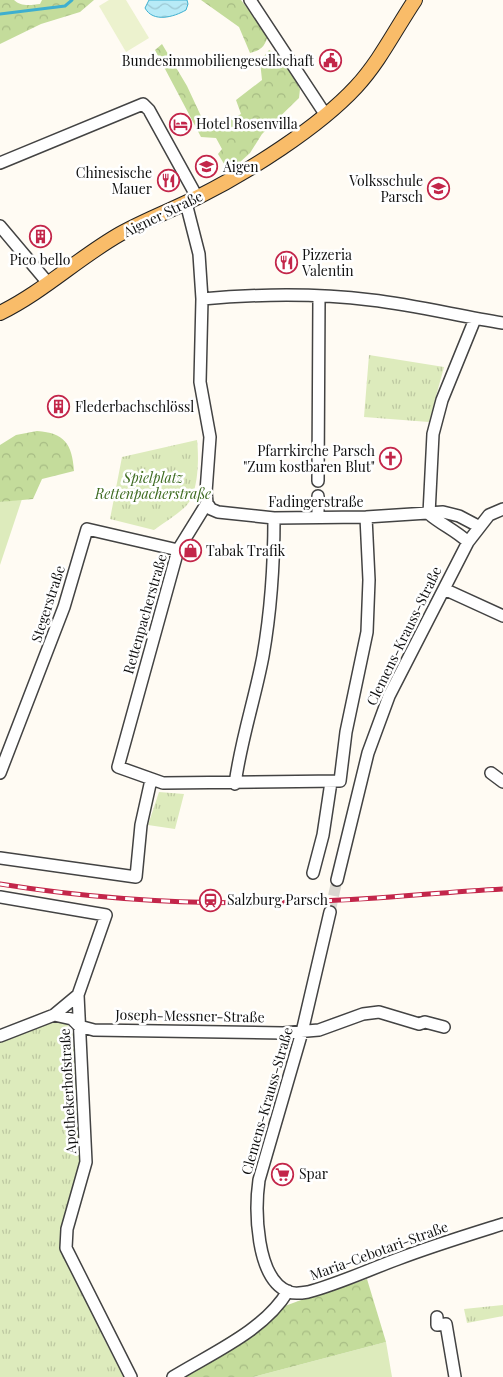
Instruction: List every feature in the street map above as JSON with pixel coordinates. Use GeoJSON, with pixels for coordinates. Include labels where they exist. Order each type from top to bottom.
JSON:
{"type":"FeatureCollection","features":[{"type":"Feature","properties":{"kind":"main road","name":"Aigner Straße"},"geometry":{"type":"LineString","coordinates":[[0,313],[48,283],[82,257],[114,238],[192,200],[258,163],[343,101],[377,62],[415,0]]}},
{"type":"Feature","properties":{"kind":"street"},"geometry":{"type":"LineString","coordinates":[[250,0],[325,114]]}},
{"type":"Feature","properties":{"kind":"street"},"geometry":{"type":"LineString","coordinates":[[0,163],[143,104],[149,110],[192,200],[199,254],[202,299],[200,382],[210,437],[206,492],[207,504]]}},
{"type":"Feature","properties":{"kind":"street"},"geometry":{"type":"LineString","coordinates":[[0,226],[48,283]]}},
{"type":"Feature","properties":{"kind":"street"},"geometry":{"type":"LineString","coordinates":[[202,299],[278,294],[370,300],[432,309],[503,323]]}},
{"type":"Feature","properties":{"kind":"street"},"geometry":{"type":"LineString","coordinates":[[318,482],[319,297]]}},
{"type":"Feature","properties":{"kind":"street"},"geometry":{"type":"LineString","coordinates":[[468,542],[452,528],[429,514],[433,434],[442,400],[475,319]]}},
{"type":"Feature","properties":{"kind":"street"},"geometry":{"type":"LineString","coordinates":[[318,496],[318,517]]}},
{"type":"Feature","properties":{"kind":"street","name":"Fadingerstraße"},"geometry":{"type":"LineString","coordinates":[[207,504],[211,509],[218,512],[274,518],[366,517],[452,513],[478,526]]}},
{"type":"Feature","properties":{"kind":"street","name":"Rettenpacherstraße"},"geometry":{"type":"LineString","coordinates":[[207,504],[178,550],[118,767],[163,783],[335,782]]}},
{"type":"Feature","properties":{"kind":"street"},"geometry":{"type":"LineString","coordinates":[[478,526],[489,515],[503,509]]}},
{"type":"Feature","properties":{"kind":"street"},"geometry":{"type":"LineString","coordinates":[[312,873],[323,835],[367,632],[369,580],[366,517]]}},
{"type":"Feature","properties":{"kind":"street"},"geometry":{"type":"LineString","coordinates":[[235,784],[240,747],[263,656],[274,572],[274,518]]}},
{"type":"Feature","properties":{"kind":"street","name":"Clemens-Krauss-Straße"},"geometry":{"type":"LineString","coordinates":[[337,880],[357,794],[389,696],[478,526]]}},
{"type":"Feature","properties":{"kind":"street","name":"Stegerstraße"},"geometry":{"type":"LineString","coordinates":[[0,773],[64,607],[87,529],[178,550]]}},
{"type":"Feature","properties":{"kind":"street"},"geometry":{"type":"LineString","coordinates":[[444,589],[503,616]]}},
{"type":"Feature","properties":{"kind":"street"},"geometry":{"type":"LineString","coordinates":[[491,773],[503,782]]}},
{"type":"Feature","properties":{"kind":"street"},"geometry":{"type":"LineString","coordinates":[[0,858],[136,877],[141,825],[151,780]]}},
{"type":"Feature","properties":{"kind":"street"},"geometry":{"type":"LineString","coordinates":[[0,897],[106,915],[78,995],[54,1015],[0,1036]]}},
{"type":"Feature","properties":{"kind":"street","name":"Clemens-Krauss-Straße"},"geometry":{"type":"LineString","coordinates":[[288,1291],[276,1283],[269,1270],[258,1229],[256,1204],[263,1166],[302,1032],[330,912]]}},
{"type":"Feature","properties":{"kind":"street","name":"Apothekerhofstraße"},"geometry":{"type":"LineString","coordinates":[[78,995],[86,1162],[67,1228],[66,1248],[131,1377]]}},
{"type":"Feature","properties":{"kind":"street","name":"Joseph-Messner-Straße"},"geometry":{"type":"LineString","coordinates":[[54,1015],[72,1019],[79,1026],[94,1030],[302,1032],[327,1028],[364,1014],[379,1012],[419,1024],[425,1022],[444,1027]]}},
{"type":"Feature","properties":{"kind":"street","name":"Maria-Cebotari-Straße"},"geometry":{"type":"LineString","coordinates":[[288,1291],[308,1292],[418,1251],[503,1224]]}},
{"type":"Feature","properties":{"kind":"street"},"geometry":{"type":"LineString","coordinates":[[173,1377],[259,1324],[274,1311],[288,1291]]}},
{"type":"Feature","properties":{"kind":"street"},"geometry":{"type":"LineString","coordinates":[[437,1317],[437,1325],[446,1324],[455,1377]]}},
{"type":"Feature","properties":{"kind":"green space"},"geometry":{"type":"Polygon","coordinates":[[[0,0],[14,0],[23,5],[30,5],[40,4],[42,0],[94,0],[80,12],[41,24],[0,44],[0,0]]]}},
{"type":"Feature","properties":{"kind":"green space"},"geometry":{"type":"Polygon","coordinates":[[[109,0],[126,0],[149,38],[126,52],[99,6],[109,0]]]}},
{"type":"Feature","properties":{"kind":"green space"},"geometry":{"type":"Polygon","coordinates":[[[201,0],[241,0],[268,35],[264,45],[250,53],[239,27],[201,0]]]}},
{"type":"Feature","properties":{"kind":"green space"},"geometry":{"type":"Polygon","coordinates":[[[162,44],[187,86],[207,129],[222,125],[241,114],[236,100],[262,80],[260,61],[269,50],[278,55],[294,78],[300,89],[299,98],[262,134],[250,153],[239,163],[226,167],[218,154],[222,149],[216,138],[201,137],[155,50],[162,44]]]}},
{"type":"Feature","properties":{"kind":"green space"},"geometry":{"type":"Polygon","coordinates":[[[369,355],[444,367],[429,422],[364,417],[369,355]]]}},
{"type":"Feature","properties":{"kind":"green space"},"geometry":{"type":"Polygon","coordinates":[[[37,431],[54,434],[65,442],[69,447],[74,471],[42,479],[33,499],[0,502],[0,445],[16,435],[37,431]]]}},
{"type":"Feature","properties":{"kind":"green space","name":"Spielplatz Rettenpacherstraße"},"geometry":{"type":"Polygon","coordinates":[[[197,440],[198,465],[196,484],[186,506],[154,530],[110,519],[122,457],[197,440]]]}},
{"type":"Feature","properties":{"kind":"green space"},"geometry":{"type":"Polygon","coordinates":[[[22,499],[0,565],[0,502],[22,499]]]}},
{"type":"Feature","properties":{"kind":"green space"},"geometry":{"type":"Polygon","coordinates":[[[159,792],[184,794],[175,829],[148,825],[159,792]]]}},
{"type":"Feature","properties":{"kind":"green space"},"geometry":{"type":"Polygon","coordinates":[[[49,1018],[62,1019],[72,1030],[78,1094],[86,1131],[68,1257],[104,1339],[124,1377],[0,1377],[0,1040],[49,1018]]]}},
{"type":"Feature","properties":{"kind":"green space"},"geometry":{"type":"Polygon","coordinates":[[[367,1279],[386,1342],[253,1377],[174,1377],[215,1346],[259,1318],[298,1301],[367,1279]]]}},
{"type":"Feature","properties":{"kind":"green space"},"geometry":{"type":"Polygon","coordinates":[[[503,1305],[503,1316],[467,1323],[464,1309],[503,1305]]]}},
{"type":"Feature","properties":{"kind":"green space"},"geometry":{"type":"Polygon","coordinates":[[[386,1342],[392,1377],[253,1377],[386,1342]]]}},
{"type":"Feature","properties":{"kind":"water"},"geometry":{"type":"Polygon","coordinates":[[[149,0],[187,0],[188,4],[186,10],[181,13],[158,17],[153,16],[145,8],[149,0]]]}},
{"type":"Feature","properties":{"kind":"waterway"},"geometry":{"type":"LineString","coordinates":[[0,14],[65,6],[72,0]]}},
{"type":"Feature","properties":{"kind":"tunnel"},"geometry":{"type":"LineString","coordinates":[[330,912],[337,880]]}},
{"type":"Feature","properties":{"kind":"railway"},"geometry":{"type":"LineString","coordinates":[[0,884],[80,895],[160,901],[241,903],[344,900],[503,889]]}},
{"type":"Feature","properties":{"kind":"place","name":"Bundesimmobiliengesellschaft"},"geometry":{"type":"Point","coordinates":[330,61]}},
{"type":"Feature","properties":{"kind":"place","name":"Hotel Rosenvilla"},"geometry":{"type":"Point","coordinates":[180,124]}},
{"type":"Feature","properties":{"kind":"place","name":"Aigen"},"geometry":{"type":"Point","coordinates":[207,167]}},
{"type":"Feature","properties":{"kind":"place","name":"Chinesische Mauer"},"geometry":{"type":"Point","coordinates":[168,181]}},
{"type":"Feature","properties":{"kind":"place","name":"Volksschule Parsch"},"geometry":{"type":"Point","coordinates":[439,189]}},
{"type":"Feature","properties":{"kind":"place","name":"Pico bello"},"geometry":{"type":"Point","coordinates":[40,237]}},
{"type":"Feature","properties":{"kind":"place","name":"Pizzeria Valentin"},"geometry":{"type":"Point","coordinates":[286,263]}},
{"type":"Feature","properties":{"kind":"place","name":"Flederbachschlössl"},"geometry":{"type":"Point","coordinates":[59,407]}},
{"type":"Feature","properties":{"kind":"place","name":"Pfarrkirche Parsch \"Zum kostbaren Blut\""},"geometry":{"type":"Point","coordinates":[391,459]}},
{"type":"Feature","properties":{"kind":"place","name":"Tabak Trafik"},"geometry":{"type":"Point","coordinates":[190,551]}},
{"type":"Feature","properties":{"kind":"place","name":"Salzburg Parsch"},"geometry":{"type":"Point","coordinates":[211,900]}},
{"type":"Feature","properties":{"kind":"place","name":"Spar"},"geometry":{"type":"Point","coordinates":[283,1174]}}]}
